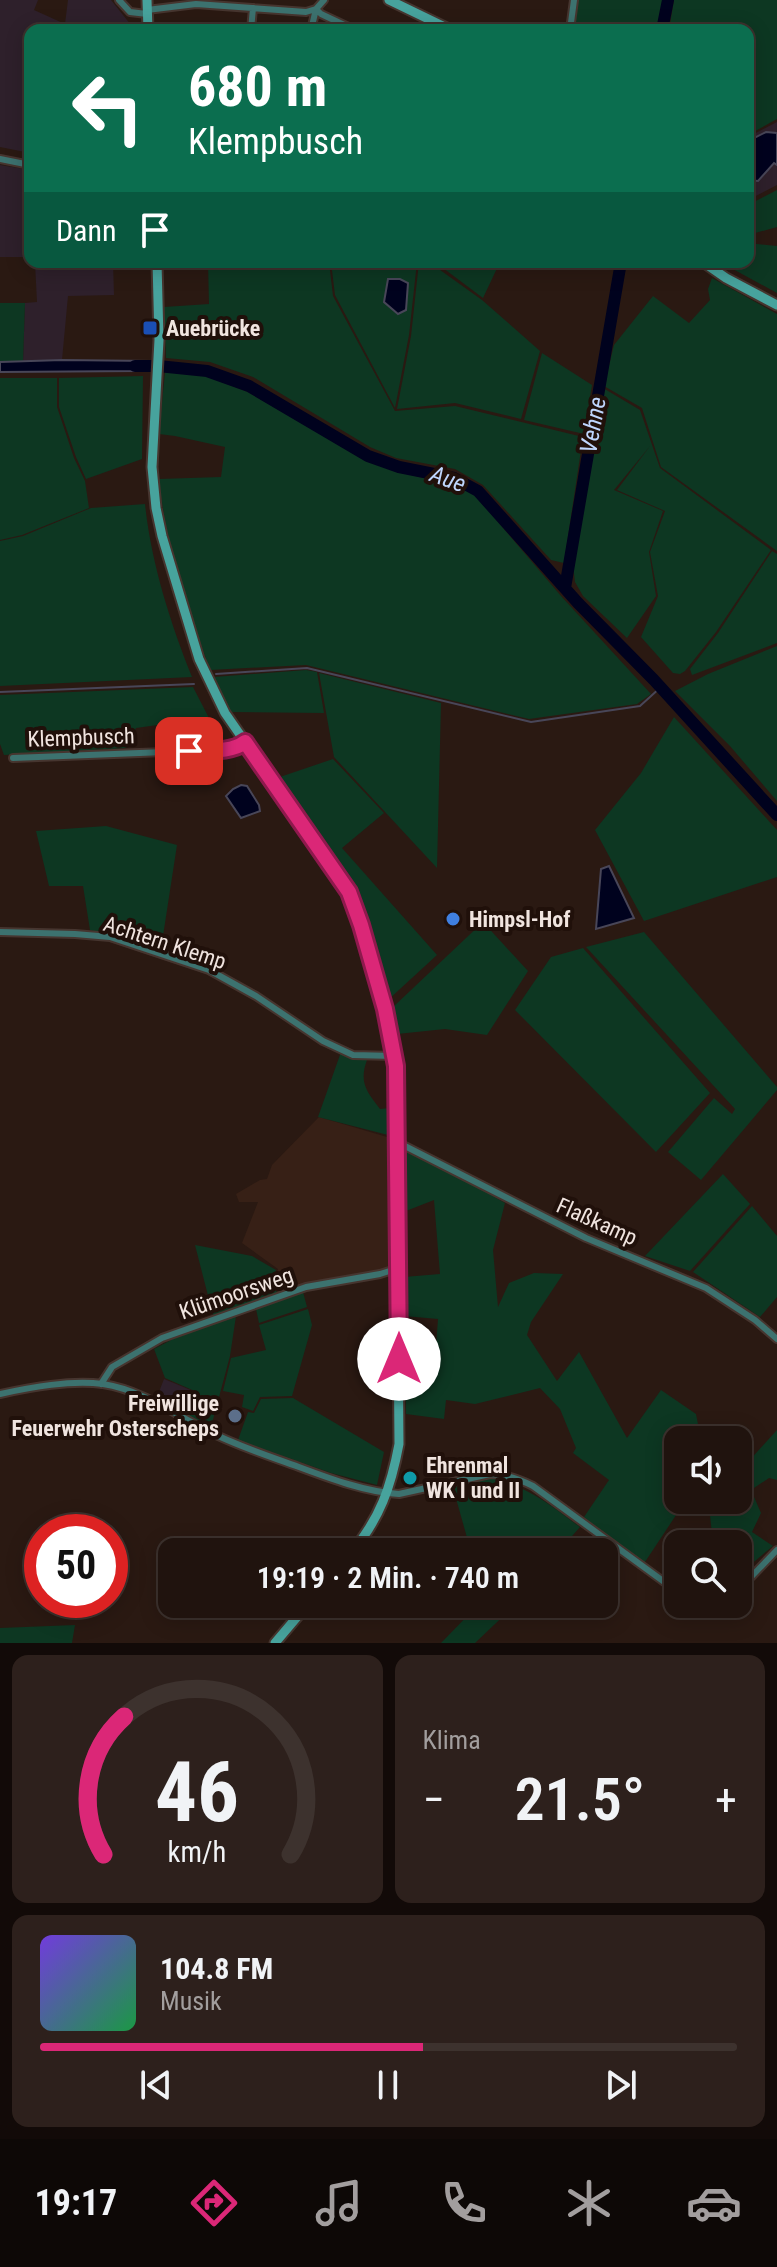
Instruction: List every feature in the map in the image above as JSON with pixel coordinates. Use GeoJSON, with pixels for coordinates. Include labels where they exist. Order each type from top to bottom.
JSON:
{"type":"FeatureCollection","features":[{"type":"Feature","properties":{"kind":"main road"},"geometry":{"type":"LineString","coordinates":[[389,0],[439,24]]}},
{"type":"Feature","properties":{"kind":"main road"},"geometry":{"type":"LineString","coordinates":[[157,268],[159,354],[152,467],[155,504],[199,659],[225,713],[349,892],[381,995],[395,1056],[399,1444],[387,1493],[363,1538]]}},
{"type":"Feature","properties":{"kind":"main road"},"geometry":{"type":"LineString","coordinates":[[712,268],[777,305]]}},
{"type":"Feature","properties":{"kind":"main road"},"geometry":{"type":"LineString","coordinates":[[275,1643],[296,1618]]}},
{"type":"Feature","properties":{"kind":"street"},"geometry":{"type":"LineString","coordinates":[[119,0],[130,12],[196,2],[306,12],[316,9]]}},
{"type":"Feature","properties":{"kind":"street"},"geometry":{"type":"LineString","coordinates":[[312,24],[316,9],[324,0]]}},
{"type":"Feature","properties":{"kind":"street"},"geometry":{"type":"LineString","coordinates":[[571,24],[574,0]]}},
{"type":"Feature","properties":{"kind":"street"},"geometry":{"type":"LineString","coordinates":[[252,24],[253,8]]}},
{"type":"Feature","properties":{"kind":"street"},"geometry":{"type":"LineString","coordinates":[[316,9],[342,24]]}},
{"type":"Feature","properties":{"kind":"street"},"geometry":{"type":"LineString","coordinates":[[0,159],[24,164]]}},
{"type":"Feature","properties":{"kind":"street","name":"Klempbusch"},"geometry":{"type":"LineString","coordinates":[[13,758],[215,750],[245,742]]}},
{"type":"Feature","properties":{"kind":"street","name":"Achtern Klemp"},"geometry":{"type":"LineString","coordinates":[[0,932],[110,937],[209,970],[256,996],[323,1041],[353,1055],[395,1056]]}},
{"type":"Feature","properties":{"kind":"street","name":"Flaßkamp"},"geometry":{"type":"LineString","coordinates":[[397,1142],[586,1238],[706,1288],[755,1320],[777,1339]]}},
{"type":"Feature","properties":{"kind":"street","name":"Klümoorsweg"},"geometry":{"type":"LineString","coordinates":[[101,1384],[112,1367],[162,1338],[306,1287],[399,1268]]}},
{"type":"Feature","properties":{"kind":"street"},"geometry":{"type":"LineString","coordinates":[[0,1394],[81,1383],[114,1387],[156,1401],[208,1431],[262,1454],[331,1479],[387,1493],[399,1494],[490,1474],[503,1474],[520,1479],[556,1502],[664,1582]]}},
{"type":"Feature","properties":{"kind":"street"},"geometry":{"type":"LineString","coordinates":[[752,1576],[777,1550]]}},
{"type":"Feature","properties":{"kind":"shaded area"},"geometry":{"type":"Polygon","coordinates":[[[0,0],[38,0],[34,10],[65,24],[24,24],[24,152],[0,147],[0,0]]]}},
{"type":"Feature","properties":{"kind":"shaded area"},"geometry":{"type":"Polygon","coordinates":[[[68,0],[111,0],[130,24],[65,24],[68,0]]]}},
{"type":"Feature","properties":{"kind":"shaded area"},"geometry":{"type":"Polygon","coordinates":[[[777,122],[777,185],[754,197],[754,134],[777,122]]]}},
{"type":"Feature","properties":{"kind":"shaded area"},"geometry":{"type":"Polygon","coordinates":[[[0,165],[24,169],[24,257],[0,257],[0,165]]]}},
{"type":"Feature","properties":{"kind":"shaded area"},"geometry":{"type":"Polygon","coordinates":[[[35,268],[113,268],[114,295],[68,296],[62,360],[23,362],[25,303],[37,302],[35,268]]]}},
{"type":"Feature","properties":{"kind":"shaded area"},"geometry":{"type":"Polygon","coordinates":[[[319,1117],[387,1137],[389,1269],[279,1293],[273,1288],[278,1269],[242,1243],[258,1202],[239,1202],[236,1194],[267,1179],[272,1165],[319,1117]]]}},
{"type":"Feature","properties":{"kind":"shaded area"},"geometry":{"type":"Polygon","coordinates":[[[164,1379],[198,1393],[187,1416],[157,1397],[164,1379]]]}},
{"type":"Feature","properties":{"kind":"green space"},"geometry":{"type":"Polygon","coordinates":[[[576,0],[665,0],[661,24],[574,24],[576,0]]]}},
{"type":"Feature","properties":{"kind":"green space"},"geometry":{"type":"Polygon","coordinates":[[[674,0],[777,0],[777,119],[754,132],[754,24],[670,24],[674,0]]]}},
{"type":"Feature","properties":{"kind":"green space"},"geometry":{"type":"Polygon","coordinates":[[[777,190],[777,227],[754,233],[754,202],[777,190]]]}},
{"type":"Feature","properties":{"kind":"green space"},"geometry":{"type":"Polygon","coordinates":[[[754,244],[777,246],[777,293],[731,268],[754,268],[754,244]]]}},
{"type":"Feature","properties":{"kind":"green space"},"geometry":{"type":"Polygon","coordinates":[[[208,268],[330,268],[333,296],[395,411],[455,406],[583,437],[564,563],[551,560],[483,485],[455,469],[396,458],[370,447],[253,377],[210,362],[166,358],[164,307],[209,304],[208,268]]]}},
{"type":"Feature","properties":{"kind":"green space"},"geometry":{"type":"Polygon","coordinates":[[[332,268],[416,268],[409,335],[395,408],[335,295],[332,268]]]}},
{"type":"Feature","properties":{"kind":"green space"},"geometry":{"type":"Polygon","coordinates":[[[418,268],[437,268],[482,300],[540,351],[521,419],[455,403],[397,409],[411,336],[418,268]]]}},
{"type":"Feature","properties":{"kind":"green space"},"geometry":{"type":"Polygon","coordinates":[[[443,268],[497,268],[483,298],[443,268]]]}},
{"type":"Feature","properties":{"kind":"green space"},"geometry":{"type":"Polygon","coordinates":[[[712,278],[777,314],[777,551],[661,467],[642,408],[604,386],[614,345],[653,296],[689,323],[710,300],[708,289],[712,278]]]}},
{"type":"Feature","properties":{"kind":"green space"},"geometry":{"type":"Polygon","coordinates":[[[0,303],[25,303],[23,362],[0,362],[0,303]]]}},
{"type":"Feature","properties":{"kind":"green space"},"geometry":{"type":"Polygon","coordinates":[[[542,353],[592,385],[584,434],[524,420],[542,353]]]}},
{"type":"Feature","properties":{"kind":"green space"},"geometry":{"type":"Polygon","coordinates":[[[165,372],[206,376],[248,392],[363,459],[398,472],[454,485],[475,495],[561,596],[651,694],[637,704],[529,719],[306,665],[210,670],[172,552],[159,479],[221,477],[225,447],[159,434],[165,372]]]}},
{"type":"Feature","properties":{"kind":"green space"},"geometry":{"type":"Polygon","coordinates":[[[143,376],[142,459],[86,479],[59,407],[59,378],[143,376]]]}},
{"type":"Feature","properties":{"kind":"green space"},"geometry":{"type":"Polygon","coordinates":[[[0,378],[57,378],[57,407],[85,481],[89,508],[22,535],[0,540],[0,378]]]}},
{"type":"Feature","properties":{"kind":"green space"},"geometry":{"type":"Polygon","coordinates":[[[603,388],[640,410],[660,468],[771,550],[716,632],[680,674],[673,673],[641,637],[658,596],[650,552],[665,511],[617,490],[650,446],[614,490],[663,511],[649,552],[656,596],[627,638],[583,596],[575,582],[573,565],[603,388]]]}},
{"type":"Feature","properties":{"kind":"green space"},"geometry":{"type":"Polygon","coordinates":[[[145,504],[162,592],[192,677],[0,686],[0,541],[23,536],[91,508],[145,504]]]}},
{"type":"Feature","properties":{"kind":"green space"},"geometry":{"type":"Polygon","coordinates":[[[772,551],[777,554],[777,643],[692,675],[690,669],[718,633],[772,551]]]}},
{"type":"Feature","properties":{"kind":"green space"},"geometry":{"type":"Polygon","coordinates":[[[777,646],[777,801],[730,746],[675,691],[777,646]]]}},
{"type":"Feature","properties":{"kind":"green space"},"geometry":{"type":"Polygon","coordinates":[[[306,670],[317,672],[324,713],[231,712],[214,677],[306,670]]]}},
{"type":"Feature","properties":{"kind":"green space"},"geometry":{"type":"Polygon","coordinates":[[[319,673],[441,703],[437,868],[334,757],[319,673]]]}},
{"type":"Feature","properties":{"kind":"green space"},"geometry":{"type":"Polygon","coordinates":[[[193,687],[209,718],[136,728],[126,748],[4,755],[0,744],[0,695],[193,687]]]}},
{"type":"Feature","properties":{"kind":"green space"},"geometry":{"type":"Polygon","coordinates":[[[674,717],[777,830],[777,877],[644,921],[595,830],[641,773],[674,717]]]}},
{"type":"Feature","properties":{"kind":"green space"},"geometry":{"type":"Polygon","coordinates":[[[333,759],[384,813],[342,848],[437,955],[388,1000],[365,925],[347,882],[323,842],[277,778],[333,759]]]}},
{"type":"Feature","properties":{"kind":"green space"},"geometry":{"type":"Polygon","coordinates":[[[106,826],[177,845],[161,949],[90,930],[83,886],[49,886],[36,831],[106,826]]]}},
{"type":"Feature","properties":{"kind":"green space"},"geometry":{"type":"Polygon","coordinates":[[[483,922],[528,971],[487,1035],[445,1029],[397,1034],[392,1008],[483,922]]]}},
{"type":"Feature","properties":{"kind":"green space"},"geometry":{"type":"Polygon","coordinates":[[[644,932],[777,1087],[701,1180],[668,1152],[714,1098],[732,1114],[735,1109],[586,947],[644,932]]]}},
{"type":"Feature","properties":{"kind":"green space"},"geometry":{"type":"Polygon","coordinates":[[[583,948],[710,1093],[656,1152],[515,1010],[551,957],[583,948]]]}},
{"type":"Feature","properties":{"kind":"green space"},"geometry":{"type":"Polygon","coordinates":[[[341,1052],[367,1060],[364,1080],[368,1091],[380,1109],[390,1108],[388,1135],[318,1117],[341,1052]]]}},
{"type":"Feature","properties":{"kind":"green space"},"geometry":{"type":"Polygon","coordinates":[[[402,1149],[505,1203],[493,1250],[498,1307],[509,1283],[534,1273],[563,1274],[531,1322],[527,1335],[557,1381],[579,1352],[627,1438],[661,1390],[696,1414],[698,1426],[664,1426],[664,1514],[677,1514],[643,1565],[618,1545],[618,1538],[610,1538],[584,1517],[609,1480],[573,1453],[576,1448],[560,1409],[540,1388],[475,1404],[446,1400],[444,1419],[406,1414],[405,1359],[435,1359],[438,1319],[404,1316],[404,1277],[440,1274],[434,1200],[406,1211],[403,1209],[402,1149]]]}},
{"type":"Feature","properties":{"kind":"green space"},"geometry":{"type":"Polygon","coordinates":[[[723,1174],[750,1204],[690,1271],[645,1256],[723,1174]]]}},
{"type":"Feature","properties":{"kind":"green space"},"geometry":{"type":"Polygon","coordinates":[[[752,1206],[777,1236],[777,1297],[760,1317],[693,1272],[752,1206]]]}},
{"type":"Feature","properties":{"kind":"green space"},"geometry":{"type":"Polygon","coordinates":[[[195,1245],[252,1256],[276,1270],[271,1288],[279,1293],[213,1315],[195,1245]]]}},
{"type":"Feature","properties":{"kind":"green space"},"geometry":{"type":"Polygon","coordinates":[[[303,1292],[307,1307],[259,1323],[256,1309],[303,1292]]]}},
{"type":"Feature","properties":{"kind":"green space"},"geometry":{"type":"Polygon","coordinates":[[[308,1309],[312,1325],[292,1396],[260,1397],[253,1411],[242,1407],[244,1395],[223,1391],[231,1358],[266,1350],[259,1325],[308,1309]]]}},
{"type":"Feature","properties":{"kind":"green space"},"geometry":{"type":"Polygon","coordinates":[[[236,1316],[230,1356],[211,1427],[188,1416],[199,1393],[165,1378],[154,1349],[236,1316]]]}},
{"type":"Feature","properties":{"kind":"green space"},"geometry":{"type":"Polygon","coordinates":[[[293,1398],[384,1452],[377,1485],[331,1473],[238,1440],[248,1412],[254,1413],[261,1399],[293,1398]]]}},
{"type":"Feature","properties":{"kind":"green space"},"geometry":{"type":"Polygon","coordinates":[[[777,1430],[777,1480],[769,1478],[752,1489],[752,1458],[777,1430]]]}},
{"type":"Feature","properties":{"kind":"green space"},"geometry":{"type":"Polygon","coordinates":[[[490,1478],[504,1482],[527,1491],[580,1527],[570,1538],[467,1538],[452,1484],[490,1478]]]}},
{"type":"Feature","properties":{"kind":"green space"},"geometry":{"type":"Polygon","coordinates":[[[752,1492],[761,1513],[752,1532],[712,1530],[710,1514],[752,1514],[752,1492]]]}},
{"type":"Feature","properties":{"kind":"green space"},"geometry":{"type":"Polygon","coordinates":[[[752,1532],[773,1546],[752,1563],[752,1532]]]}},
{"type":"Feature","properties":{"kind":"green space"},"geometry":{"type":"Polygon","coordinates":[[[465,1618],[501,1618],[475,1643],[441,1643],[465,1618]]]}},
{"type":"Feature","properties":{"kind":"green space"},"geometry":{"type":"Polygon","coordinates":[[[75,1625],[72,1643],[0,1643],[0,1628],[75,1625]]]}},
{"type":"Feature","properties":{"kind":"water"},"geometry":{"type":"Polygon","coordinates":[[[766,132],[777,133],[777,165],[774,163],[758,181],[754,181],[754,138],[766,132]]]}},
{"type":"Feature","properties":{"kind":"water"},"geometry":{"type":"Polygon","coordinates":[[[388,279],[408,283],[406,310],[398,314],[384,302],[388,279]]]}},
{"type":"Feature","properties":{"kind":"water"},"geometry":{"type":"Polygon","coordinates":[[[152,361],[151,369],[139,371],[0,372],[0,362],[152,361]]]}},
{"type":"Feature","properties":{"kind":"water"},"geometry":{"type":"Polygon","coordinates":[[[241,785],[247,786],[260,811],[241,818],[226,796],[241,785]]]}},
{"type":"Feature","properties":{"kind":"water"},"geometry":{"type":"Polygon","coordinates":[[[609,866],[634,918],[596,929],[601,869],[609,866]]]}},
{"type":"Feature","properties":{"kind":"waterway","name":"Vehne"},"geometry":{"type":"LineString","coordinates":[[663,24],[668,0]]}},
{"type":"Feature","properties":{"kind":"waterway","name":"Vehne"},"geometry":{"type":"LineString","coordinates":[[565,588],[620,268]]}},
{"type":"Feature","properties":{"kind":"waterway","name":"Aue"},"geometry":{"type":"LineString","coordinates":[[135,366],[207,371],[249,386],[368,456],[399,467],[454,478],[478,491],[578,603],[654,680],[777,815]]}},
{"type":"Feature","properties":{"kind":"waterway"},"geometry":{"type":"LineString","coordinates":[[216,674],[307,668],[531,722],[640,706],[661,687]]}},
{"type":"Feature","properties":{"kind":"waterway"},"geometry":{"type":"LineString","coordinates":[[0,692],[194,684]]}},
{"type":"Feature","properties":{"kind":"place","name":"Auebrücke"},"geometry":{"type":"Point","coordinates":[150,328]}},
{"type":"Feature","properties":{"kind":"place","name":"Himpsl-Hof"},"geometry":{"type":"Point","coordinates":[453,919]}},
{"type":"Feature","properties":{"kind":"place","name":"Freiwillige Feuerwehr Osterscheps"},"geometry":{"type":"Point","coordinates":[235,1416]}},
{"type":"Feature","properties":{"kind":"place","name":"Ehrenmal WK I und II"},"geometry":{"type":"Point","coordinates":[410,1478]}},
{"type":"Feature","properties":{"kind":"route"},"geometry":{"type":"LineString","coordinates":[[189,751],[229,748],[245,742],[354,903],[385,1009],[396,1066],[399,1359]]}}]}
